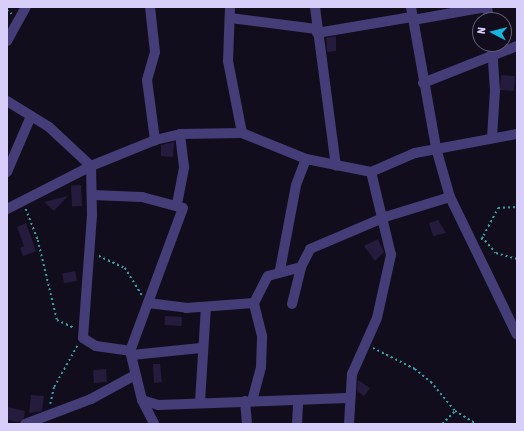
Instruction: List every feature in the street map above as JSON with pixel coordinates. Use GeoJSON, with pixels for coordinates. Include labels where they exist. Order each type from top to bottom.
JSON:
{"type":"FeatureCollection","features":[{"type":"Feature","properties":{"kind":"street"},"geometry":{"type":"LineString","coordinates":[[7,41],[26,7]]}},
{"type":"Feature","properties":{"kind":"street"},"geometry":{"type":"LineString","coordinates":[[150,7],[155,52],[147,80],[155,140]]}},
{"type":"Feature","properties":{"kind":"street"},"geometry":{"type":"LineString","coordinates":[[230,7],[228,61],[242,133]]}},
{"type":"Feature","properties":{"kind":"street"},"geometry":{"type":"LineString","coordinates":[[315,7],[316,31],[336,166]]}},
{"type":"Feature","properties":{"kind":"street"},"geometry":{"type":"LineString","coordinates":[[230,18],[316,31],[412,15],[486,7]]}},
{"type":"Feature","properties":{"kind":"street"},"geometry":{"type":"LineString","coordinates":[[412,15],[423,83],[436,148],[450,197],[517,335]]}},
{"type":"Feature","properties":{"kind":"street"},"geometry":{"type":"LineString","coordinates":[[423,83],[494,57],[517,46]]}},
{"type":"Feature","properties":{"kind":"street"},"geometry":{"type":"LineString","coordinates":[[492,136],[493,52]]}},
{"type":"Feature","properties":{"kind":"street"},"geometry":{"type":"LineString","coordinates":[[7,101],[70,144],[91,166],[92,195],[82,334],[96,346],[131,353],[201,348]]}},
{"type":"Feature","properties":{"kind":"street"},"geometry":{"type":"LineString","coordinates":[[7,172],[30,116]]}},
{"type":"Feature","properties":{"kind":"street"},"geometry":{"type":"LineString","coordinates":[[7,209],[91,166],[155,140],[180,134],[242,133],[306,159],[371,172],[436,148],[492,136],[517,134]]}},
{"type":"Feature","properties":{"kind":"street"},"geometry":{"type":"LineString","coordinates":[[176,204],[184,167],[180,134]]}},
{"type":"Feature","properties":{"kind":"street"},"geometry":{"type":"LineString","coordinates":[[280,270],[296,185],[306,159]]}},
{"type":"Feature","properties":{"kind":"street"},"geometry":{"type":"LineString","coordinates":[[349,424],[348,398],[352,374],[367,345],[391,256],[385,217],[371,172]]}},
{"type":"Feature","properties":{"kind":"street"},"geometry":{"type":"LineString","coordinates":[[92,195],[142,198],[176,204],[183,208],[179,224],[148,303],[131,353],[142,400],[154,424]]}},
{"type":"Feature","properties":{"kind":"street"},"geometry":{"type":"LineString","coordinates":[[292,304],[301,267],[310,249],[385,217],[450,197]]}},
{"type":"Feature","properties":{"kind":"street"},"geometry":{"type":"LineString","coordinates":[[247,424],[249,401],[261,367],[262,336],[254,303],[265,280],[280,270],[301,267]]}},
{"type":"Feature","properties":{"kind":"street"},"geometry":{"type":"LineString","coordinates":[[148,303],[206,307],[254,303]]}},
{"type":"Feature","properties":{"kind":"street"},"geometry":{"type":"LineString","coordinates":[[200,402],[201,348],[206,307]]}},
{"type":"Feature","properties":{"kind":"street"},"geometry":{"type":"LineString","coordinates":[[25,424],[91,400],[135,375]]}},
{"type":"Feature","properties":{"kind":"street"},"geometry":{"type":"LineString","coordinates":[[142,400],[158,405],[200,402],[298,402],[348,398]]}},
{"type":"Feature","properties":{"kind":"street"},"geometry":{"type":"LineString","coordinates":[[297,424],[298,402]]}},
{"type":"Feature","properties":{"kind":"path"},"geometry":{"type":"LineString","coordinates":[[23,202],[38,240],[57,320],[82,334],[54,387],[49,415]]}},
{"type":"Feature","properties":{"kind":"path"},"geometry":{"type":"LineString","coordinates":[[474,249],[498,208],[517,207]]}},
{"type":"Feature","properties":{"kind":"path"},"geometry":{"type":"LineString","coordinates":[[482,237],[496,252],[517,259]]}},
{"type":"Feature","properties":{"kind":"path"},"geometry":{"type":"LineString","coordinates":[[89,250],[125,268],[148,303]]}},
{"type":"Feature","properties":{"kind":"path"},"geometry":{"type":"LineString","coordinates":[[367,345],[415,369],[431,382],[455,411],[477,424]]}},
{"type":"Feature","properties":{"kind":"path"},"geometry":{"type":"LineString","coordinates":[[442,424],[455,411]]}},
{"type":"Feature","properties":{"kind":"building"},"geometry":{"type":"Polygon","coordinates":[[[336,36],[336,51],[327,52],[326,38],[336,36]]]}},
{"type":"Feature","properties":{"kind":"building"},"geometry":{"type":"Polygon","coordinates":[[[501,75],[515,76],[514,91],[500,90],[501,75]]]}},
{"type":"Feature","properties":{"kind":"building"},"geometry":{"type":"Polygon","coordinates":[[[174,142],[173,157],[161,156],[161,145],[174,142]]]}},
{"type":"Feature","properties":{"kind":"building"},"geometry":{"type":"Polygon","coordinates":[[[81,185],[82,206],[72,206],[71,186],[81,185]]]}},
{"type":"Feature","properties":{"kind":"building"},"geometry":{"type":"Polygon","coordinates":[[[68,196],[54,211],[44,202],[68,196]]]}},
{"type":"Feature","properties":{"kind":"building"},"geometry":{"type":"Polygon","coordinates":[[[438,220],[446,233],[433,236],[429,223],[438,220]]]}},
{"type":"Feature","properties":{"kind":"building"},"geometry":{"type":"Polygon","coordinates":[[[26,223],[36,251],[23,256],[20,248],[24,246],[17,227],[26,223]]]}},
{"type":"Feature","properties":{"kind":"building"},"geometry":{"type":"Polygon","coordinates":[[[378,239],[384,252],[375,261],[364,246],[378,239]]]}},
{"type":"Feature","properties":{"kind":"building"},"geometry":{"type":"Polygon","coordinates":[[[75,271],[77,281],[64,283],[62,273],[75,271]]]}},
{"type":"Feature","properties":{"kind":"building"},"geometry":{"type":"Polygon","coordinates":[[[165,316],[182,317],[182,326],[165,325],[165,316]]]}},
{"type":"Feature","properties":{"kind":"building"},"geometry":{"type":"Polygon","coordinates":[[[153,364],[160,364],[162,382],[154,383],[153,364]]]}},
{"type":"Feature","properties":{"kind":"building"},"geometry":{"type":"Polygon","coordinates":[[[106,369],[107,382],[94,383],[93,370],[106,369]]]}},
{"type":"Feature","properties":{"kind":"building"},"geometry":{"type":"Polygon","coordinates":[[[358,380],[370,388],[364,396],[357,391],[358,380]]]}},
{"type":"Feature","properties":{"kind":"building"},"geometry":{"type":"Polygon","coordinates":[[[31,395],[44,396],[42,411],[29,413],[31,395]]]}},
{"type":"Feature","properties":{"kind":"building"},"geometry":{"type":"Polygon","coordinates":[[[7,407],[25,411],[24,418],[19,422],[7,420],[7,407]]]}}]}
